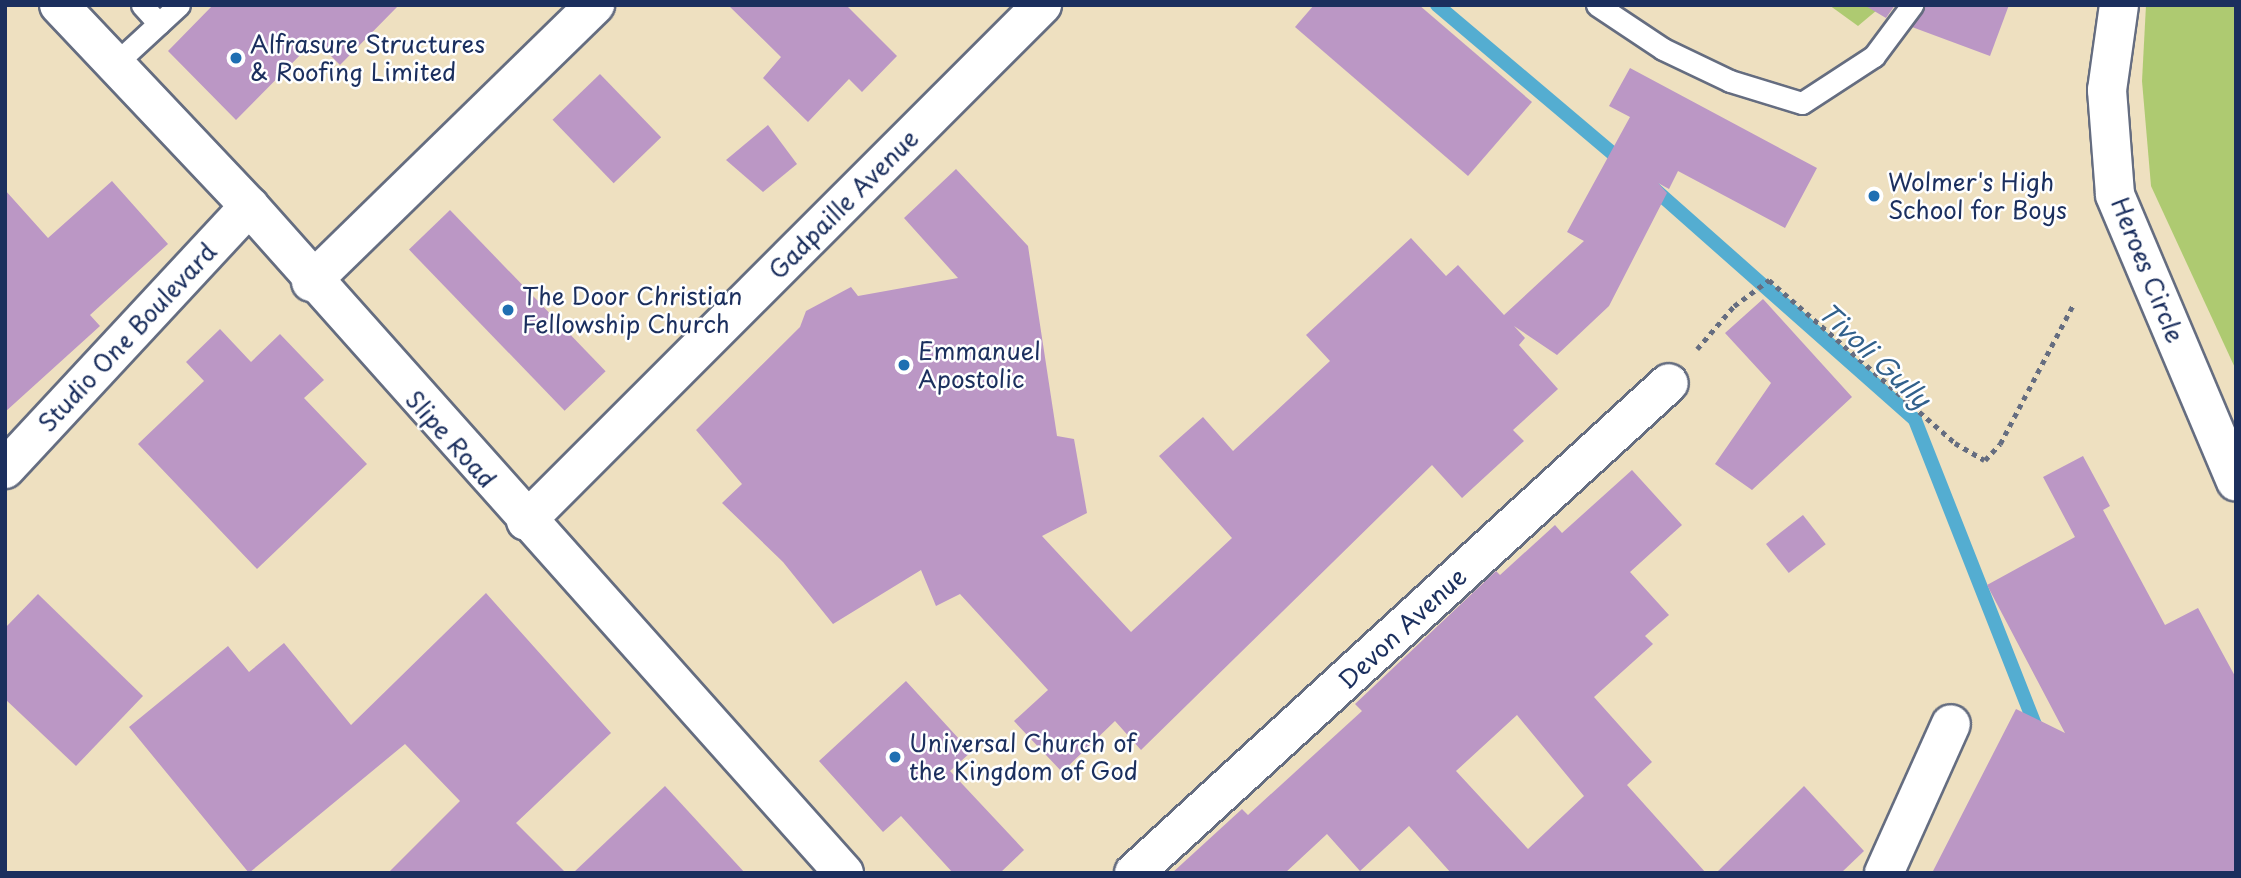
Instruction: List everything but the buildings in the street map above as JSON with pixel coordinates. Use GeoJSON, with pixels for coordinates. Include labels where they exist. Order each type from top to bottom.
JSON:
{"type":"FeatureCollection","features":[{"type":"Feature","properties":{"kind":"street","name":"Slipe Road"},"geometry":{"type":"LineString","coordinates":[[59,5],[249,206],[311,282],[844,873]]}},
{"type":"Feature","properties":{"kind":"street"},"geometry":{"type":"LineString","coordinates":[[311,282],[595,5]]}},
{"type":"Feature","properties":{"kind":"street","name":"Gadpaille Avenue"},"geometry":{"type":"LineString","coordinates":[[526,522],[1042,5]]}},
{"type":"Feature","properties":{"kind":"street","name":"Heroes Circle"},"geometry":{"type":"LineString","coordinates":[[2119,5],[2107,90],[2115,195],[2236,482]]}},
{"type":"Feature","properties":{"kind":"street","name":"Studio One Boulevard"},"geometry":{"type":"LineString","coordinates":[[5,469],[249,206]]}},
{"type":"Feature","properties":{"kind":"street","name":"Devon Avenue"},"geometry":{"type":"LineString","coordinates":[[1134,873],[1669,383]]}},
{"type":"Feature","properties":{"kind":"street"},"geometry":{"type":"LineString","coordinates":[[1884,873],[1951,724]]}},
{"type":"Feature","properties":{"kind":"lane"},"geometry":{"type":"LineString","coordinates":[[142,5],[159,24]]}},
{"type":"Feature","properties":{"kind":"lane"},"geometry":{"type":"LineString","coordinates":[[115,64],[179,5]]}},
{"type":"Feature","properties":{"kind":"lane"},"geometry":{"type":"LineString","coordinates":[[1597,5],[1663,49],[1730,81],[1802,103],[1874,56],[1912,5]]}},
{"type":"Feature","properties":{"kind":"path"},"geometry":{"type":"LineString","coordinates":[[1669,383],[1754,290],[1769,280],[1955,443],[1985,460],[2073,305]]}},
{"type":"Feature","properties":{"kind":"green space"},"geometry":{"type":"Polygon","coordinates":[[[1829,5],[1883,5],[1858,26],[1829,5]]]}},
{"type":"Feature","properties":{"kind":"green space"},"geometry":{"type":"Polygon","coordinates":[[[2146,5],[2236,5],[2236,370],[2151,186],[2142,81],[2146,5]]]}},
{"type":"Feature","properties":{"kind":"waterway","name":"Tivoli Gully"},"geometry":{"type":"LineString","coordinates":[[1437,5],[1623,162]]}},
{"type":"Feature","properties":{"kind":"waterway","name":"Tivoli Gully"},"geometry":{"type":"LineString","coordinates":[[1652,187],[1915,420],[2039,735]]}},
{"type":"Feature","properties":{"kind":"place","name":"Alfrasure Structures & Roofing Limited"},"geometry":{"type":"Point","coordinates":[236,58]}},
{"type":"Feature","properties":{"kind":"place","name":"Wolmer's High School for Boys"},"geometry":{"type":"Point","coordinates":[1874,196]}},
{"type":"Feature","properties":{"kind":"place","name":"The Door Christian Fellowship Church"},"geometry":{"type":"Point","coordinates":[508,310]}},
{"type":"Feature","properties":{"kind":"place","name":"Emmanuel Apostolic"},"geometry":{"type":"Point","coordinates":[904,365]}},
{"type":"Feature","properties":{"kind":"place","name":"Universal Church of the Kingdom of God"},"geometry":{"type":"Point","coordinates":[895,757]}}]}
